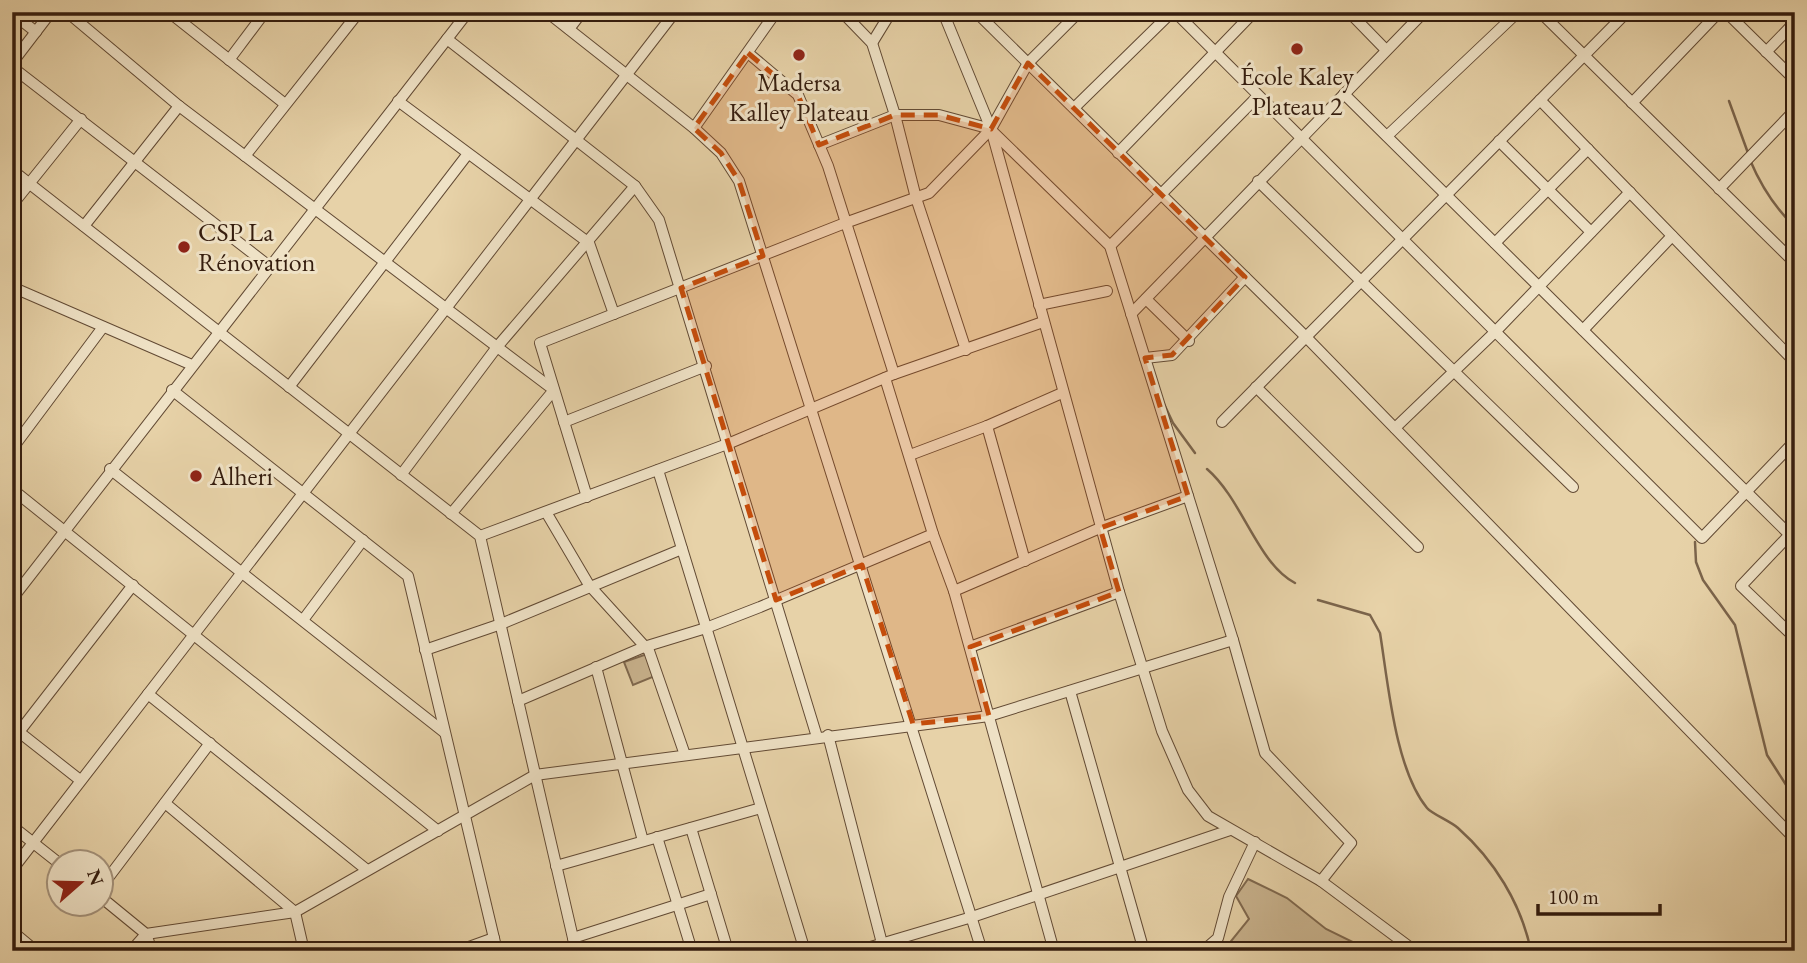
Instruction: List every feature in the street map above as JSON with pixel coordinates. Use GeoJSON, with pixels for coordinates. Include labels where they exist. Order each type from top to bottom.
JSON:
{"type":"FeatureCollection","features":[{"type":"Feature","properties":{"kind":"street"},"geometry":{"type":"LineString","coordinates":[[12,12],[36,32]]}},
{"type":"Feature","properties":{"kind":"street"},"geometry":{"type":"LineString","coordinates":[[51,12],[12,65],[269,266]]}},
{"type":"Feature","properties":{"kind":"street"},"geometry":{"type":"LineString","coordinates":[[67,12],[179,106],[554,390]]}},
{"type":"Feature","properties":{"kind":"street"},"geometry":{"type":"LineString","coordinates":[[169,12],[285,104]]}},
{"type":"Feature","properties":{"kind":"street"},"geometry":{"type":"LineString","coordinates":[[229,60],[265,12]]}},
{"type":"Feature","properties":{"kind":"street"},"geometry":{"type":"LineString","coordinates":[[245,156],[359,12]]}},
{"type":"Feature","properties":{"kind":"street"},"geometry":{"type":"LineString","coordinates":[[12,598],[468,12]]}},
{"type":"Feature","properties":{"kind":"street"},"geometry":{"type":"LineString","coordinates":[[547,12],[628,73],[694,128],[721,153],[739,181],[913,724],[982,951]]}},
{"type":"Feature","properties":{"kind":"street"},"geometry":{"type":"LineString","coordinates":[[569,29],[582,12]]}},
{"type":"Feature","properties":{"kind":"street"},"geometry":{"type":"LineString","coordinates":[[12,870],[675,12]]}},
{"type":"Feature","properties":{"kind":"street"},"geometry":{"type":"LineString","coordinates":[[694,128],[776,12]]}},
{"type":"Feature","properties":{"kind":"street"},"geometry":{"type":"LineString","coordinates":[[842,12],[872,43],[895,115],[916,198],[967,351]]}},
{"type":"Feature","properties":{"kind":"street"},"geometry":{"type":"LineString","coordinates":[[872,43],[891,12]]}},
{"type":"Feature","properties":{"kind":"street"},"geometry":{"type":"LineString","coordinates":[[943,12],[991,129],[1119,592],[1166,742],[1188,790],[1208,816],[1321,881],[1415,951]]}},
{"type":"Feature","properties":{"kind":"street"},"geometry":{"type":"LineString","coordinates":[[587,497],[540,343],[845,223],[929,193],[991,129],[1028,63],[1079,12]]}},
{"type":"Feature","properties":{"kind":"street"},"geometry":{"type":"LineString","coordinates":[[1074,108],[1173,12],[1702,538],[1795,440]]}},
{"type":"Feature","properties":{"kind":"street"},"geometry":{"type":"LineString","coordinates":[[1118,153],[1254,12]]}},
{"type":"Feature","properties":{"kind":"street"},"geometry":{"type":"LineString","coordinates":[[1349,12],[1386,50]]}},
{"type":"Feature","properties":{"kind":"street"},"geometry":{"type":"LineString","coordinates":[[1131,314],[1424,12]]}},
{"type":"Feature","properties":{"kind":"street"},"geometry":{"type":"LineString","coordinates":[[1387,136],[1518,12]]}},
{"type":"Feature","properties":{"kind":"street"},"geometry":{"type":"LineString","coordinates":[[1540,12],[1795,263]]}},
{"type":"Feature","properties":{"kind":"street"},"geometry":{"type":"LineString","coordinates":[[1222,422],[1627,12]]}},
{"type":"Feature","properties":{"kind":"street"},"geometry":{"type":"LineString","coordinates":[[1632,103],[1718,12]]}},
{"type":"Feature","properties":{"kind":"street"},"geometry":{"type":"LineString","coordinates":[[1726,12],[1795,80]]}},
{"type":"Feature","properties":{"kind":"street"},"geometry":{"type":"LineString","coordinates":[[977,13],[1306,337],[1795,839]]}},
{"type":"Feature","properties":{"kind":"street"},"geometry":{"type":"LineString","coordinates":[[1766,52],[1795,22]]}},
{"type":"Feature","properties":{"kind":"street"},"geometry":{"type":"LineString","coordinates":[[447,39],[635,186],[659,220],[730,443],[776,600],[822,736],[883,947]]}},
{"type":"Feature","properties":{"kind":"street"},"geometry":{"type":"LineString","coordinates":[[748,52],[798,95],[819,145],[890,376],[933,534],[954,591],[1054,951]]}},
{"type":"Feature","properties":{"kind":"street"},"geometry":{"type":"LineString","coordinates":[[1344,94],[1746,492],[1793,535],[1741,586],[1795,638]]}},
{"type":"Feature","properties":{"kind":"street"},"geometry":{"type":"LineString","coordinates":[[1110,246],[1258,96]]}},
{"type":"Feature","properties":{"kind":"street"},"geometry":{"type":"LineString","coordinates":[[1540,100],[1795,362]]}},
{"type":"Feature","properties":{"kind":"street"},"geometry":{"type":"LineString","coordinates":[[398,101],[467,155],[589,243],[614,314]]}},
{"type":"Feature","properties":{"kind":"street"},"geometry":{"type":"LineString","coordinates":[[84,226],[179,106]]}},
{"type":"Feature","properties":{"kind":"street"},"geometry":{"type":"LineString","coordinates":[[1719,188],[1795,110]]}},
{"type":"Feature","properties":{"kind":"street"},"geometry":{"type":"LineString","coordinates":[[819,145],[895,115],[939,115],[991,129],[1110,246],[1233,640],[1265,753],[1351,843],[1321,881]]}},
{"type":"Feature","properties":{"kind":"street"},"geometry":{"type":"LineString","coordinates":[[12,205],[81,119]]}},
{"type":"Feature","properties":{"kind":"street"},"geometry":{"type":"LineString","coordinates":[[1499,141],[1591,232]]}},
{"type":"Feature","properties":{"kind":"street"},"geometry":{"type":"LineString","coordinates":[[1495,243],[1588,149]]}},
{"type":"Feature","properties":{"kind":"street"},"geometry":{"type":"LineString","coordinates":[[289,387],[467,155]]}},
{"type":"Feature","properties":{"kind":"street"},"geometry":{"type":"LineString","coordinates":[[12,170],[480,536],[576,951]]}},
{"type":"Feature","properties":{"kind":"street"},"geometry":{"type":"LineString","coordinates":[[1258,181],[1573,488]]}},
{"type":"Feature","properties":{"kind":"street"},"geometry":{"type":"LineString","coordinates":[[401,475],[497,347],[589,243],[635,186]]}},
{"type":"Feature","properties":{"kind":"street"},"geometry":{"type":"LineString","coordinates":[[1395,428],[1495,331],[1630,192]]}},
{"type":"Feature","properties":{"kind":"street"},"geometry":{"type":"LineString","coordinates":[[1583,330],[1672,236]]}},
{"type":"Feature","properties":{"kind":"street"},"geometry":{"type":"LineString","coordinates":[[1145,358],[1172,355],[1189,341],[1245,277]]}},
{"type":"Feature","properties":{"kind":"street"},"geometry":{"type":"LineString","coordinates":[[12,288],[192,365]]}},
{"type":"Feature","properties":{"kind":"street"},"geometry":{"type":"LineString","coordinates":[[1039,305],[1107,291]]}},
{"type":"Feature","properties":{"kind":"street"},"geometry":{"type":"LineString","coordinates":[[1146,299],[1189,341]]}},
{"type":"Feature","properties":{"kind":"street"},"geometry":{"type":"LineString","coordinates":[[480,536],[730,443],[890,376],[1043,322]]}},
{"type":"Feature","properties":{"kind":"street"},"geometry":{"type":"LineString","coordinates":[[12,449],[103,327]]}},
{"type":"Feature","properties":{"kind":"street"},"geometry":{"type":"LineString","coordinates":[[564,422],[706,366]]}},
{"type":"Feature","properties":{"kind":"street"},"geometry":{"type":"LineString","coordinates":[[1256,387],[1418,547]]}},
{"type":"Feature","properties":{"kind":"street"},"geometry":{"type":"LineString","coordinates":[[172,390],[408,576],[497,951]]}},
{"type":"Feature","properties":{"kind":"street"},"geometry":{"type":"LineString","coordinates":[[451,514],[554,390]]}},
{"type":"Feature","properties":{"kind":"street"},"geometry":{"type":"LineString","coordinates":[[910,455],[987,426],[1062,393]]}},
{"type":"Feature","properties":{"kind":"street"},"geometry":{"type":"LineString","coordinates":[[987,426],[1025,561]]}},
{"type":"Feature","properties":{"kind":"street"},"geometry":{"type":"LineString","coordinates":[[110,469],[445,732]]}},
{"type":"Feature","properties":{"kind":"street"},"geometry":{"type":"LineString","coordinates":[[658,470],[805,951]]}},
{"type":"Feature","properties":{"kind":"street"},"geometry":{"type":"LineString","coordinates":[[12,489],[438,831]]}},
{"type":"Feature","properties":{"kind":"street"},"geometry":{"type":"LineString","coordinates":[[954,591],[1100,528],[1188,496]]}},
{"type":"Feature","properties":{"kind":"street"},"geometry":{"type":"LineString","coordinates":[[546,512],[589,585],[649,651],[685,755]]}},
{"type":"Feature","properties":{"kind":"street"},"geometry":{"type":"LineString","coordinates":[[518,701],[645,647],[706,628],[933,534]]}},
{"type":"Feature","properties":{"kind":"street"},"geometry":{"type":"LineString","coordinates":[[303,620],[363,540]]}},
{"type":"Feature","properties":{"kind":"street"},"geometry":{"type":"LineString","coordinates":[[425,650],[501,624],[589,585],[682,549]]}},
{"type":"Feature","properties":{"kind":"street"},"geometry":{"type":"LineString","coordinates":[[12,576],[23,584]]}},
{"type":"Feature","properties":{"kind":"street"},"geometry":{"type":"LineString","coordinates":[[80,780],[19,732],[133,585]]}},
{"type":"Feature","properties":{"kind":"street"},"geometry":{"type":"LineString","coordinates":[[970,647],[1119,592]]}},
{"type":"Feature","properties":{"kind":"street"},"geometry":{"type":"LineString","coordinates":[[131,951],[146,934],[295,912],[535,775],[989,716],[1233,640]]}},
{"type":"Feature","properties":{"kind":"street"},"geometry":{"type":"LineString","coordinates":[[596,667],[643,841]]}},
{"type":"Feature","properties":{"kind":"street"},"geometry":{"type":"LineString","coordinates":[[1070,691],[1143,948],[1127,951]]}},
{"type":"Feature","properties":{"kind":"street"},"geometry":{"type":"LineString","coordinates":[[148,694],[368,870]]}},
{"type":"Feature","properties":{"kind":"street"},"geometry":{"type":"LineString","coordinates":[[116,868],[210,743]]}},
{"type":"Feature","properties":{"kind":"street"},"geometry":{"type":"LineString","coordinates":[[165,803],[295,912],[304,951]]}},
{"type":"Feature","properties":{"kind":"street"},"geometry":{"type":"LineString","coordinates":[[556,866],[761,808]]}},
{"type":"Feature","properties":{"kind":"street"},"geometry":{"type":"LineString","coordinates":[[12,825],[46,853]]}},
{"type":"Feature","properties":{"kind":"street"},"geometry":{"type":"LineString","coordinates":[[691,828],[728,951]]}},
{"type":"Feature","properties":{"kind":"street"},"geometry":{"type":"LineString","coordinates":[[857,951],[883,947],[1230,830]]}},
{"type":"Feature","properties":{"kind":"street"},"geometry":{"type":"LineString","coordinates":[[657,837],[692,951]]}},
{"type":"Feature","properties":{"kind":"street"},"geometry":{"type":"LineString","coordinates":[[1203,951],[1218,938],[1229,897],[1255,842]]}},
{"type":"Feature","properties":{"kind":"street"},"geometry":{"type":"LineString","coordinates":[[573,938],[711,894]]}},
{"type":"Feature","properties":{"kind":"street"},"geometry":{"type":"LineString","coordinates":[[116,909],[146,934],[152,951]]}},
{"type":"Feature","properties":{"kind":"street"},"geometry":{"type":"LineString","coordinates":[[12,931],[36,951]]}},
{"type":"Feature","properties":{"kind":"street"},"geometry":{"type":"LineString","coordinates":[[458,951],[494,938]]}},
{"type":"Feature","properties":{"kind":"highlighted area"},"geometry":{"type":"Polygon","coordinates":[[[748,53],[798,95],[819,145],[895,115],[939,115],[991,129],[1028,63],[1245,277],[1172,355],[1145,358],[1188,496],[1100,528],[1119,592],[970,647],[989,716],[913,724],[862,565],[776,600],[681,288],[763,256],[739,181],[721,153],[694,128],[748,53]]]}},
{"type":"Feature","properties":{"kind":"shaded area"},"geometry":{"type":"Polygon","coordinates":[[[647,654],[655,676],[633,685],[624,662],[647,654]]]}},
{"type":"Feature","properties":{"kind":"shaded area"},"geometry":{"type":"Polygon","coordinates":[[[1248,879],[1287,898],[1326,929],[1371,951],[1223,951],[1249,919],[1236,896],[1248,879]]]}},
{"type":"Feature","properties":{"kind":"waterway"},"geometry":{"type":"LineString","coordinates":[[1729,101],[1748,153]]}},
{"type":"Feature","properties":{"kind":"waterway"},"geometry":{"type":"LineString","coordinates":[[1750,160],[1769,196],[1795,227]]}},
{"type":"Feature","properties":{"kind":"waterway"},"geometry":{"type":"LineString","coordinates":[[1164,404],[1173,423],[1195,453]]}},
{"type":"Feature","properties":{"kind":"waterway"},"geometry":{"type":"LineString","coordinates":[[1207,469],[1231,497],[1270,561],[1295,583]]}},
{"type":"Feature","properties":{"kind":"waterway"},"geometry":{"type":"LineString","coordinates":[[1695,542],[1696,562],[1703,580],[1735,625],[1767,755],[1795,799]]}},
{"type":"Feature","properties":{"kind":"waterway"},"geometry":{"type":"LineString","coordinates":[[1318,600],[1370,615],[1380,633],[1394,724],[1407,771],[1416,791],[1427,808],[1458,828],[1494,868],[1513,899],[1531,951]]}},
{"type":"Feature","properties":{"kind":"place","name":"École Kaley Plateau 2"},"geometry":{"type":"Point","coordinates":[1297,49]}},
{"type":"Feature","properties":{"kind":"place","name":"Madersa Kalley Plateau"},"geometry":{"type":"Point","coordinates":[799,55]}},
{"type":"Feature","properties":{"kind":"place","name":"CSP La Rénovation"},"geometry":{"type":"Point","coordinates":[184,247]}},
{"type":"Feature","properties":{"kind":"place","name":"Alheri"},"geometry":{"type":"Point","coordinates":[196,476]}}]}
